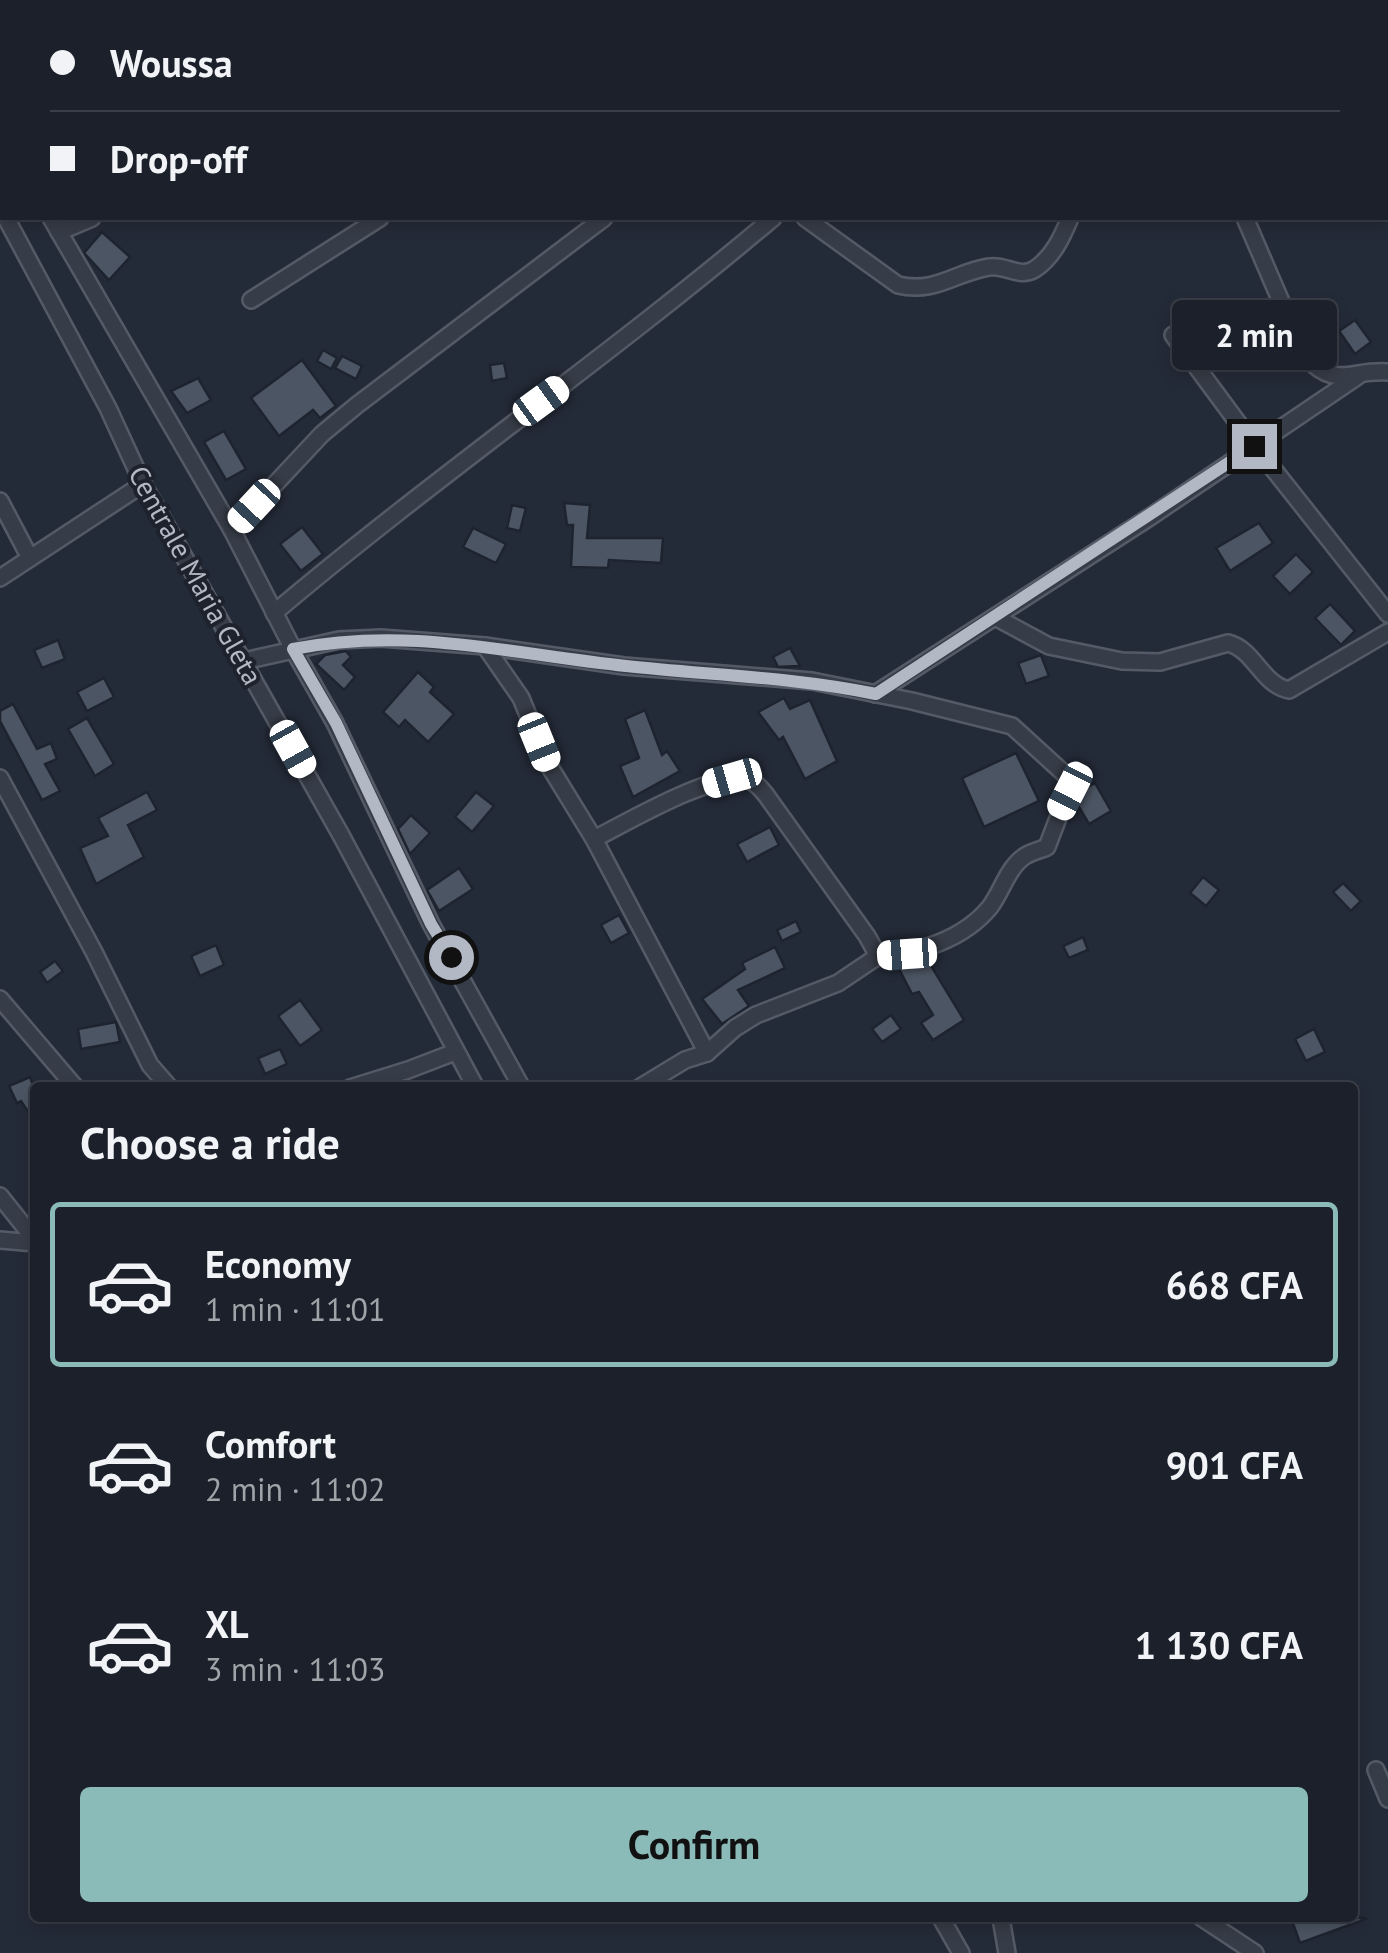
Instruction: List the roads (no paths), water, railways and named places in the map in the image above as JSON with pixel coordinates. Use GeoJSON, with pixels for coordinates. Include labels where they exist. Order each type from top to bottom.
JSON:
{"type":"FeatureCollection","features":[{"type":"Feature","properties":{"kind":"street","name":"Centrale Maria Gleta"},"geometry":{"type":"LineString","coordinates":[[7,220],[108,408],[142,484],[244,661],[472,1082]]}},
{"type":"Feature","properties":{"kind":"street"},"geometry":{"type":"LineString","coordinates":[[81,220],[55,225],[232,530],[336,723],[431,924],[519,1082]]}},
{"type":"Feature","properties":{"kind":"street"},"geometry":{"type":"LineString","coordinates":[[252,300],[377,220]]}},
{"type":"Feature","properties":{"kind":"street"},"geometry":{"type":"LineString","coordinates":[[232,530],[322,434],[601,220]]}},
{"type":"Feature","properties":{"kind":"street"},"geometry":{"type":"LineString","coordinates":[[274,613],[771,220]]}},
{"type":"Feature","properties":{"kind":"street"},"geometry":{"type":"LineString","coordinates":[[808,220],[898,284],[910,288],[943,284],[993,266],[1016,273],[1030,272],[1062,240],[1069,220]]}},
{"type":"Feature","properties":{"kind":"street"},"geometry":{"type":"LineString","coordinates":[[1246,220],[1304,355],[1316,368],[1332,377],[1388,372]]}},
{"type":"Feature","properties":{"kind":"street"},"geometry":{"type":"LineString","coordinates":[[1173,335],[1254,446],[1388,614]]}},
{"type":"Feature","properties":{"kind":"street"},"geometry":{"type":"LineString","coordinates":[[876,694],[1358,376]]}},
{"type":"Feature","properties":{"kind":"street"},"geometry":{"type":"LineString","coordinates":[[0,578],[142,484]]}},
{"type":"Feature","properties":{"kind":"street"},"geometry":{"type":"LineString","coordinates":[[0,501],[30,558]]}},
{"type":"Feature","properties":{"kind":"street"},"geometry":{"type":"LineString","coordinates":[[994,617],[1049,646],[1122,661],[1160,662],[1228,643],[1248,654],[1268,679],[1289,690],[1388,632]]}},
{"type":"Feature","properties":{"kind":"street"},"geometry":{"type":"LineString","coordinates":[[244,661],[339,640],[381,638],[485,646],[624,666],[812,681],[1012,726],[1069,778],[1071,784],[1047,847],[1019,862],[980,918],[928,947],[907,954],[878,956],[838,983],[756,1015],[707,1052],[649,1082]]}},
{"type":"Feature","properties":{"kind":"street"},"geometry":{"type":"LineString","coordinates":[[485,646],[521,698],[548,764],[594,839],[707,1052]]}},
{"type":"Feature","properties":{"kind":"street"},"geometry":{"type":"LineString","coordinates":[[0,778],[150,1066],[165,1082]]}},
{"type":"Feature","properties":{"kind":"street"},"geometry":{"type":"LineString","coordinates":[[594,839],[698,788],[732,778],[752,780],[845,904],[878,956]]}},
{"type":"Feature","properties":{"kind":"street"},"geometry":{"type":"LineString","coordinates":[[0,999],[71,1082]]}},
{"type":"Feature","properties":{"kind":"street"},"geometry":{"type":"LineString","coordinates":[[369,1082],[455,1052]]}},
{"type":"Feature","properties":{"kind":"street"},"geometry":{"type":"LineString","coordinates":[[0,1196],[30,1235]]}},
{"type":"Feature","properties":{"kind":"street"},"geometry":{"type":"LineString","coordinates":[[0,1240],[30,1242]]}},
{"type":"Feature","properties":{"kind":"street"},"geometry":{"type":"LineString","coordinates":[[1376,1770],[1388,1799]]}},
{"type":"Feature","properties":{"kind":"street"},"geometry":{"type":"LineString","coordinates":[[943,1922],[962,1953]]}},
{"type":"Feature","properties":{"kind":"street"},"geometry":{"type":"LineString","coordinates":[[1002,1922],[1007,1953]]}},
{"type":"Feature","properties":{"kind":"street"},"geometry":{"type":"LineString","coordinates":[[1208,1922],[1255,1953]]}}]}
